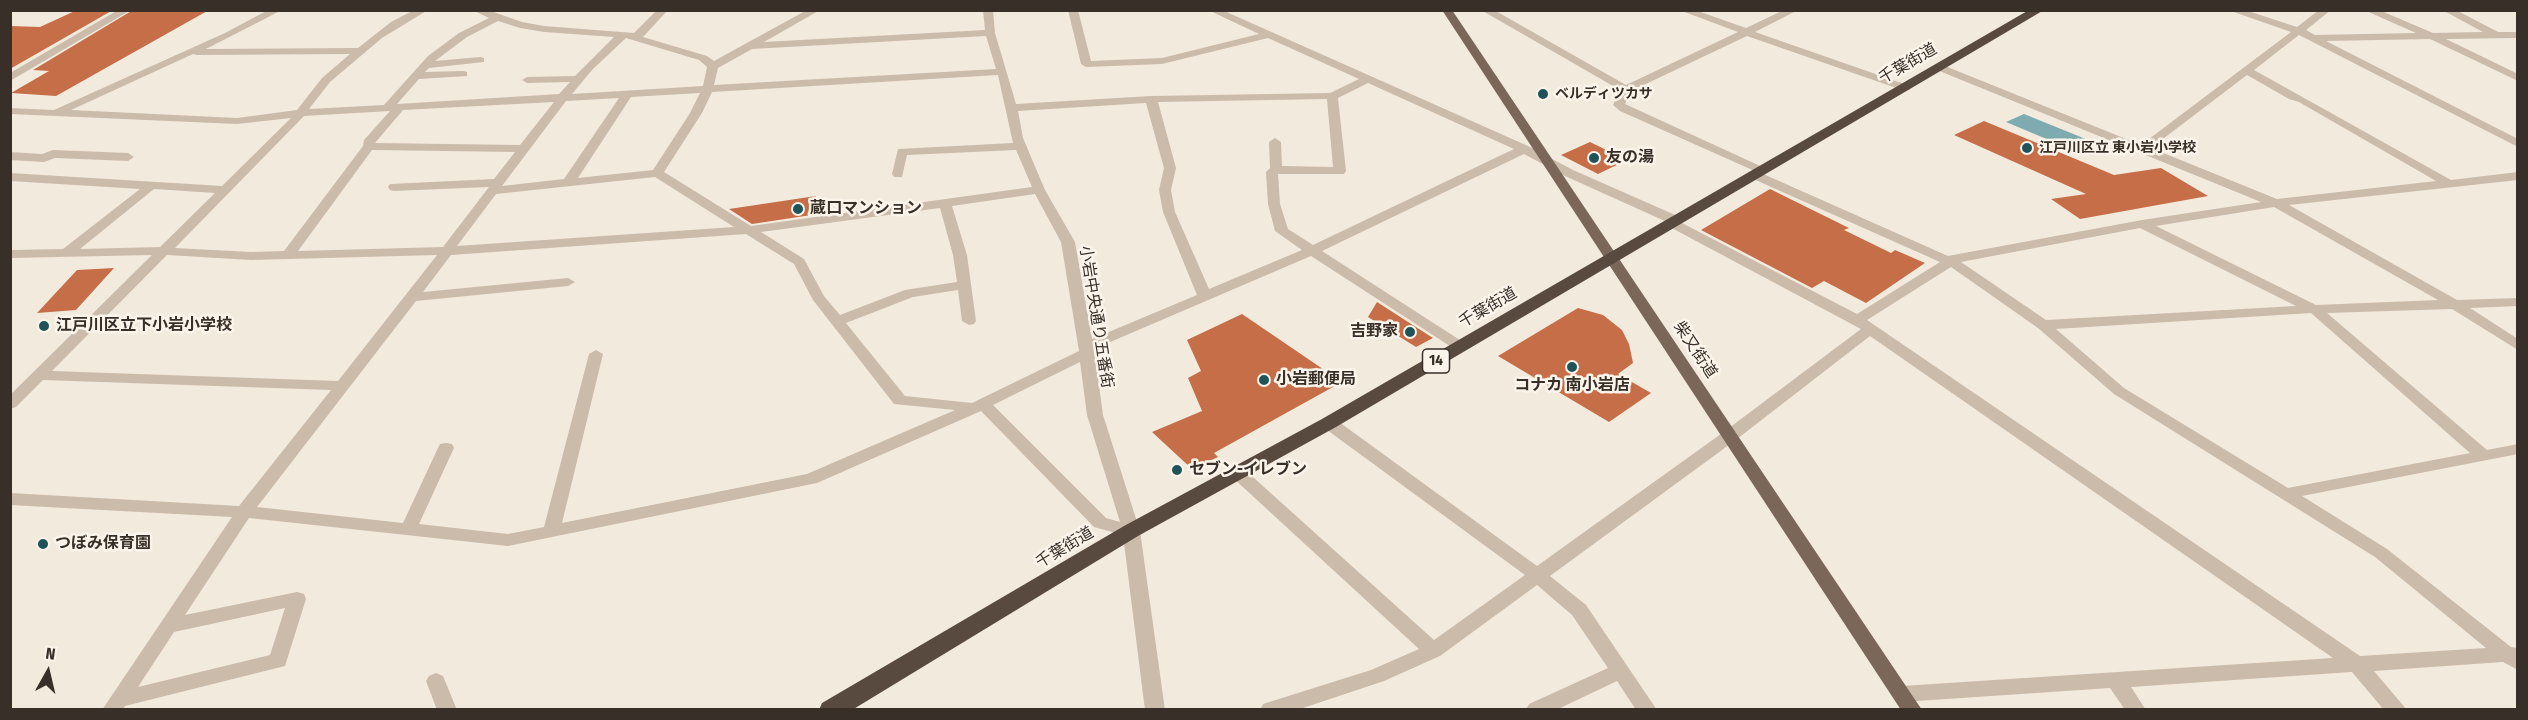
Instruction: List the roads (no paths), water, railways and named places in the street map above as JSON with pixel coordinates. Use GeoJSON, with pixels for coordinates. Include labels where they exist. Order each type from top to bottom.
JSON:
{"type":"FeatureCollection","features":[{"type":"Feature","properties":{"kind":"highway","name":"千葉街道"},"geometry":{"type":"LineString","coordinates":[[831,710],[1131,531],[1329,423],[2038,10]]}},
{"type":"Feature","properties":{"kind":"main road","name":"柴又街道"},"geometry":{"type":"LineString","coordinates":[[1447,10],[1907,702]]}},
{"type":"Feature","properties":{"kind":"street"},"geometry":{"type":"LineString","coordinates":[[10,78],[126,10]]}},
{"type":"Feature","properties":{"kind":"street"},"geometry":{"type":"LineString","coordinates":[[55,114],[229,35],[277,10]]}},
{"type":"Feature","properties":{"kind":"street"},"geometry":{"type":"LineString","coordinates":[[10,404],[226,190],[301,113],[326,80],[395,24],[423,10]]}},
{"type":"Feature","properties":{"kind":"street"},"geometry":{"type":"LineString","coordinates":[[477,10],[544,29],[630,36],[703,58],[713,66]]}},
{"type":"Feature","properties":{"kind":"street"},"geometry":{"type":"LineString","coordinates":[[115,705],[244,512],[412,297],[563,97],[578,80],[663,10]]}},
{"type":"Feature","properties":{"kind":"street"},"geometry":{"type":"LineString","coordinates":[[657,173],[696,113],[708,88],[713,66],[815,10]]}},
{"type":"Feature","properties":{"kind":"street","name":"小岩中央通り五番街"},"geometry":{"type":"LineString","coordinates":[[988,10],[990,33],[1020,146],[1039,190],[1068,242],[1095,415],[1131,531],[1155,710]]}},
{"type":"Feature","properties":{"kind":"street"},"geometry":{"type":"LineString","coordinates":[[1073,10],[1086,64],[1162,61],[1268,35]]}},
{"type":"Feature","properties":{"kind":"street"},"geometry":{"type":"LineString","coordinates":[[1213,10],[1524,149],[1675,222],[1863,325],[2356,664],[2397,710]]}},
{"type":"Feature","properties":{"kind":"street"},"geometry":{"type":"LineString","coordinates":[[1486,10],[1626,89]]}},
{"type":"Feature","properties":{"kind":"street"},"geometry":{"type":"LineString","coordinates":[[1684,10],[1906,88]]}},
{"type":"Feature","properties":{"kind":"street"},"geometry":{"type":"LineString","coordinates":[[1793,10],[1626,89],[1619,105],[1948,261],[2043,325],[2119,391],[2381,553],[2514,657]]}},
{"type":"Feature","properties":{"kind":"street"},"geometry":{"type":"LineString","coordinates":[[2233,10],[2299,31],[2517,144]]}},
{"type":"Feature","properties":{"kind":"street"},"geometry":{"type":"LineString","coordinates":[[2143,149],[2326,10]]}},
{"type":"Feature","properties":{"kind":"street"},"geometry":{"type":"LineString","coordinates":[[2369,10],[2431,36],[2517,78]]}},
{"type":"Feature","properties":{"kind":"street"},"geometry":{"type":"LineString","coordinates":[[2451,12],[2498,36]]}},
{"type":"Feature","properties":{"kind":"street"},"geometry":{"type":"LineString","coordinates":[[288,255],[369,146],[368,143],[415,76],[463,35],[498,17]]}},
{"type":"Feature","properties":{"kind":"street"},"geometry":{"type":"LineString","coordinates":[[749,46],[990,33]]}},
{"type":"Feature","properties":{"kind":"street"},"geometry":{"type":"LineString","coordinates":[[2312,38],[2517,35]]}},
{"type":"Feature","properties":{"kind":"street"},"geometry":{"type":"LineString","coordinates":[[188,52],[360,51]]}},
{"type":"Feature","properties":{"kind":"street"},"geometry":{"type":"LineString","coordinates":[[426,65],[480,60]]}},
{"type":"Feature","properties":{"kind":"street"},"geometry":{"type":"LineString","coordinates":[[1941,68],[2276,203],[2458,306],[2517,346]]}},
{"type":"Feature","properties":{"kind":"street"},"geometry":{"type":"LineString","coordinates":[[2247,70],[2449,184]]}},
{"type":"Feature","properties":{"kind":"street"},"geometry":{"type":"LineString","coordinates":[[10,111],[237,121],[301,113],[394,107],[1000,72]]}},
{"type":"Feature","properties":{"kind":"street"},"geometry":{"type":"LineString","coordinates":[[415,76],[463,74]]}},
{"type":"Feature","properties":{"kind":"street"},"geometry":{"type":"LineString","coordinates":[[1011,108],[1151,99],[1332,96],[1368,79]]}},
{"type":"Feature","properties":{"kind":"street"},"geometry":{"type":"LineString","coordinates":[[527,80],[578,80]]}},
{"type":"Feature","properties":{"kind":"street"},"geometry":{"type":"LineString","coordinates":[[568,183],[627,94]]}},
{"type":"Feature","properties":{"kind":"street"},"geometry":{"type":"LineString","coordinates":[[1332,96],[1340,171],[1276,170],[1272,172],[1274,204],[1282,231],[1461,347]]}},
{"type":"Feature","properties":{"kind":"street"},"geometry":{"type":"LineString","coordinates":[[1151,99],[1170,168],[1165,190],[1169,212],[1205,296]]}},
{"type":"Feature","properties":{"kind":"street"},"geometry":{"type":"LineString","coordinates":[[1275,141],[1276,170]]}},
{"type":"Feature","properties":{"kind":"street"},"geometry":{"type":"LineString","coordinates":[[369,146],[523,150]]}},
{"type":"Feature","properties":{"kind":"street"},"geometry":{"type":"LineString","coordinates":[[898,174],[902,152],[1020,146]]}},
{"type":"Feature","properties":{"kind":"street"},"geometry":{"type":"LineString","coordinates":[[10,499],[244,512],[508,540],[811,479],[978,406],[1086,350],[1314,250],[1524,149]]}},
{"type":"Feature","properties":{"kind":"street"},"geometry":{"type":"LineString","coordinates":[[10,156],[44,159],[53,154],[128,157]]}},
{"type":"Feature","properties":{"kind":"street"},"geometry":{"type":"LineString","coordinates":[[394,187],[494,187],[568,183],[657,173],[799,262],[818,297],[900,401],[978,406],[1100,523],[1131,531]]}},
{"type":"Feature","properties":{"kind":"street"},"geometry":{"type":"LineString","coordinates":[[1270,710],[1377,676],[1433,651],[1731,435],[1863,325],[1948,261],[2142,224],[2276,203],[2517,176]]}},
{"type":"Feature","properties":{"kind":"street"},"geometry":{"type":"LineString","coordinates":[[10,177],[226,190]]}},
{"type":"Feature","properties":{"kind":"street"},"geometry":{"type":"LineString","coordinates":[[66,253],[151,186]]}},
{"type":"Feature","properties":{"kind":"street"},"geometry":{"type":"LineString","coordinates":[[10,254],[162,251],[251,256],[446,251],[750,230],[1039,190]]}},
{"type":"Feature","properties":{"kind":"street"},"geometry":{"type":"LineString","coordinates":[[945,202],[960,255],[969,321]]}},
{"type":"Feature","properties":{"kind":"street"},"geometry":{"type":"LineString","coordinates":[[2142,224],[2314,309],[2483,455]]}},
{"type":"Feature","properties":{"kind":"street"},"geometry":{"type":"LineString","coordinates":[[412,297],[568,282]]}},
{"type":"Feature","properties":{"kind":"street"},"geometry":{"type":"LineString","coordinates":[[838,321],[910,293],[964,285]]}},
{"type":"Feature","properties":{"kind":"street"},"geometry":{"type":"LineString","coordinates":[[2043,325],[2314,309],[2458,306],[2517,302]]}},
{"type":"Feature","properties":{"kind":"street"},"geometry":{"type":"LineString","coordinates":[[551,532],[596,354]]}},
{"type":"Feature","properties":{"kind":"street"},"geometry":{"type":"LineString","coordinates":[[39,375],[343,386]]}},
{"type":"Feature","properties":{"kind":"street"},"geometry":{"type":"LineString","coordinates":[[1329,423],[1537,575],[1580,610],[1647,710]]}},
{"type":"Feature","properties":{"kind":"street"},"geometry":{"type":"LineString","coordinates":[[408,530],[446,448]]}},
{"type":"Feature","properties":{"kind":"street"},"geometry":{"type":"LineString","coordinates":[[2285,494],[2517,449]]}},
{"type":"Feature","properties":{"kind":"street"},"geometry":{"type":"LineString","coordinates":[[1238,473],[1433,651]]}},
{"type":"Feature","properties":{"kind":"street"},"geometry":{"type":"LineString","coordinates":[[115,705],[278,661],[297,599],[168,626]]}},
{"type":"Feature","properties":{"kind":"street"},"geometry":{"type":"LineString","coordinates":[[1907,702],[2115,680],[2356,664],[2514,657]]}},
{"type":"Feature","properties":{"kind":"street"},"geometry":{"type":"LineString","coordinates":[[1536,710],[1621,671]]}},
{"type":"Feature","properties":{"kind":"street"},"geometry":{"type":"LineString","coordinates":[[2115,680],[2136,710]]}},
{"type":"Feature","properties":{"kind":"street"},"geometry":{"type":"LineString","coordinates":[[436,681],[447,710]]}},
{"type":"Feature","properties":{"kind":"water"},"geometry":{"type":"Polygon","coordinates":[[[2024,114],[2098,144],[2080,153],[2006,122],[2024,114]]]}},
{"type":"Feature","properties":{"kind":"place","name":"ベルディツカサ"},"geometry":{"type":"Point","coordinates":[1543,94]}},
{"type":"Feature","properties":{"kind":"place","name":"江戸川区立 東小岩小学校"},"geometry":{"type":"Point","coordinates":[2027,148]}},
{"type":"Feature","properties":{"kind":"place","name":"友の湯"},"geometry":{"type":"Point","coordinates":[1594,158]}},
{"type":"Feature","properties":{"kind":"place","name":"蔵口マンション"},"geometry":{"type":"Point","coordinates":[798,209]}},
{"type":"Feature","properties":{"kind":"place","name":"江戸川区立下小岩小学校"},"geometry":{"type":"Point","coordinates":[44,326]}},
{"type":"Feature","properties":{"kind":"place","name":"吉野家"},"geometry":{"type":"Point","coordinates":[1410,332]}},
{"type":"Feature","properties":{"kind":"place","name":"コナカ 南小岩店"},"geometry":{"type":"Point","coordinates":[1572,367]}},
{"type":"Feature","properties":{"kind":"place","name":"小岩郵便局"},"geometry":{"type":"Point","coordinates":[1264,380]}},
{"type":"Feature","properties":{"kind":"place","name":"セブン-イレブン"},"geometry":{"type":"Point","coordinates":[1177,470]}},
{"type":"Feature","properties":{"kind":"place","name":"つぼみ保育園"},"geometry":{"type":"Point","coordinates":[43,544]}}]}
